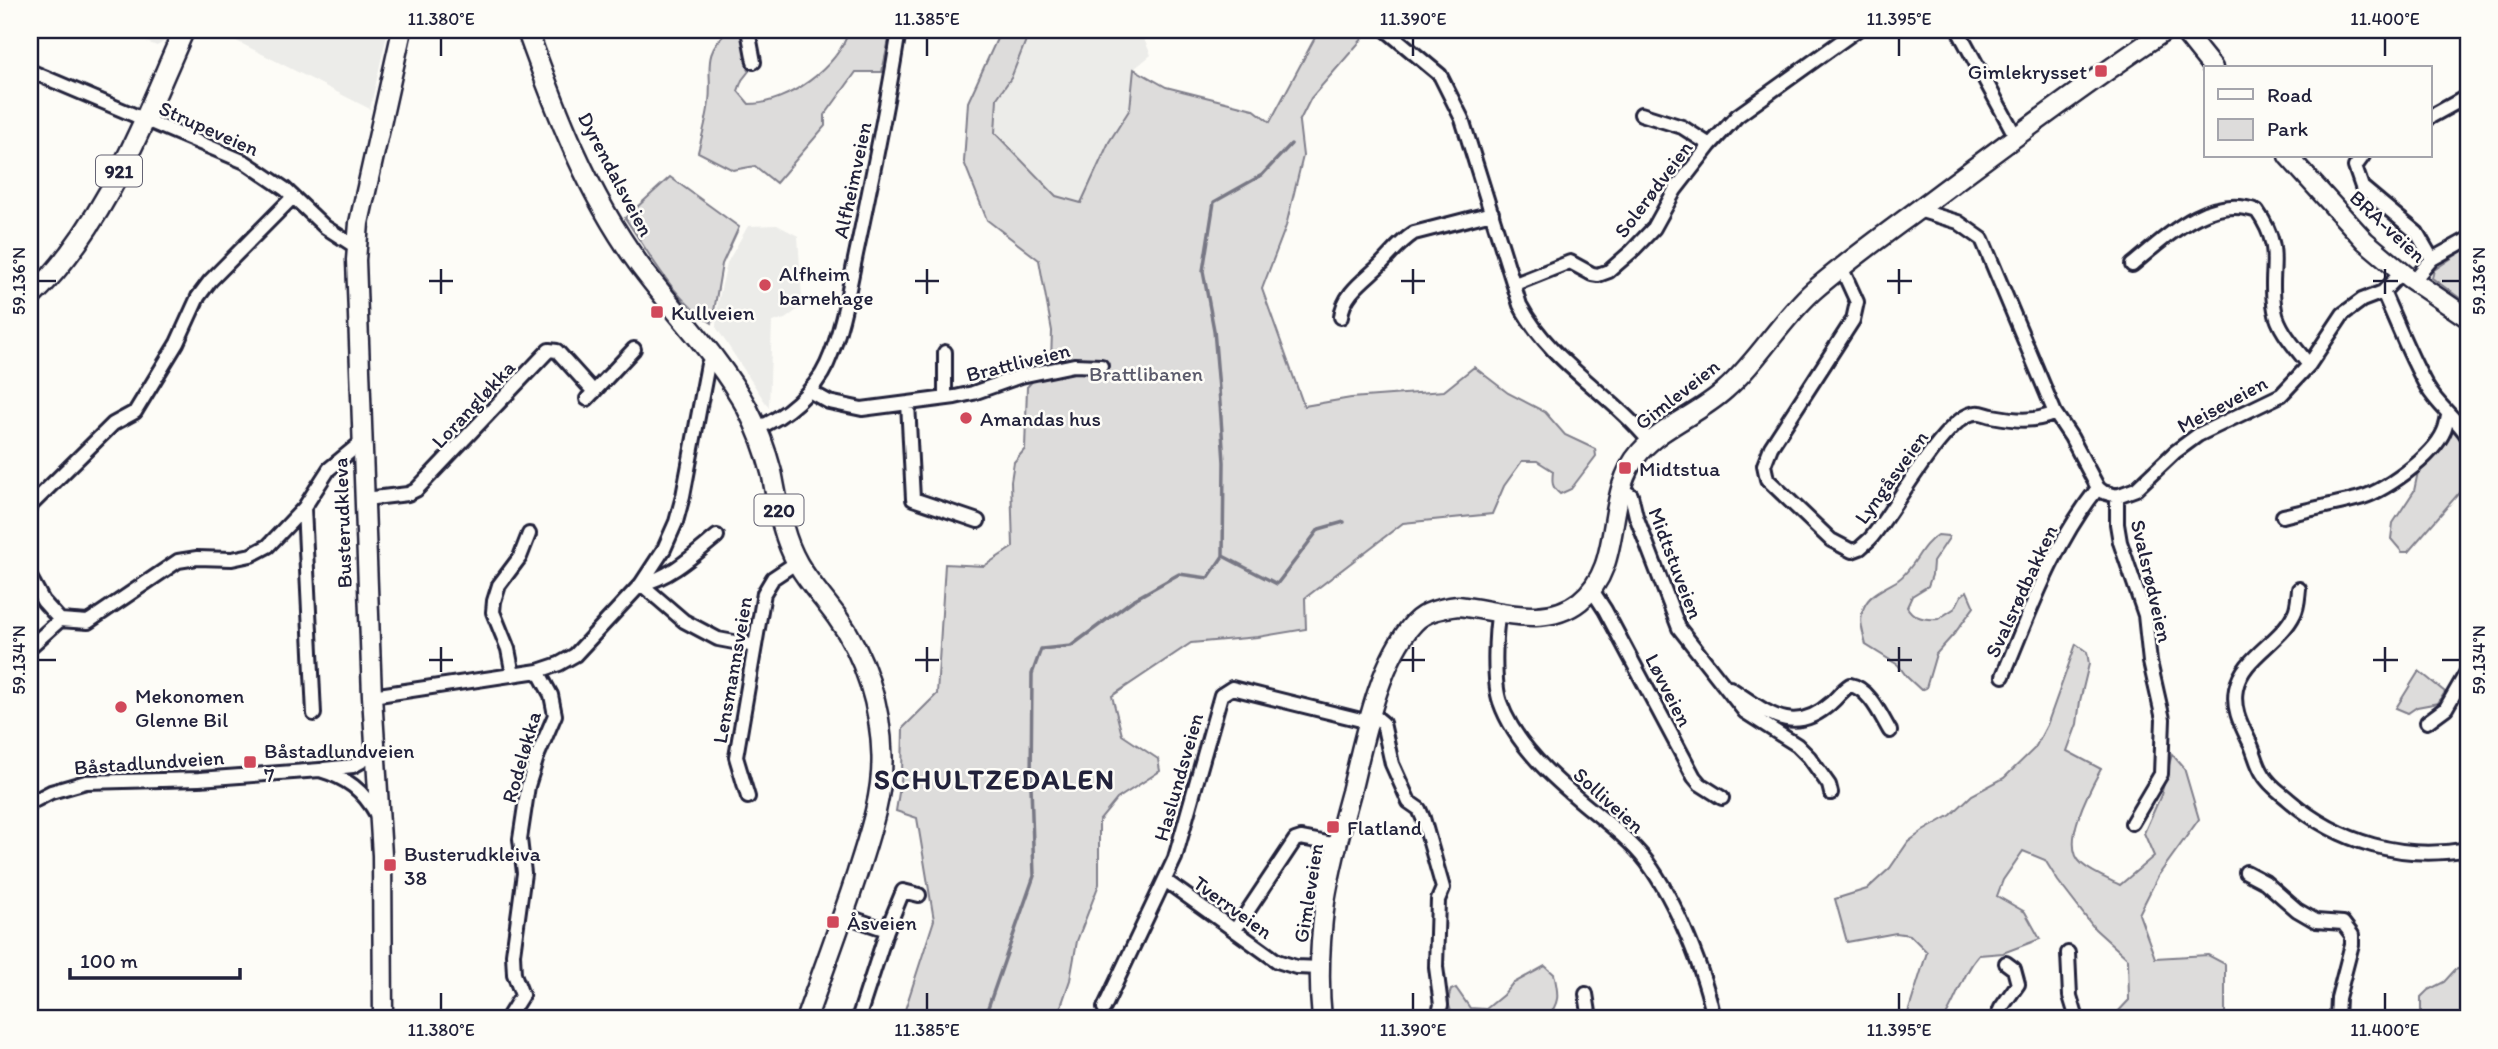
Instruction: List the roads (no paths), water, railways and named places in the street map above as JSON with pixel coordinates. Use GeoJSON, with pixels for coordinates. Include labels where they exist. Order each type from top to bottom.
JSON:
{"type":"FeatureCollection","features":[{"type":"Feature","properties":{"kind":"main road","name":"921"},"geometry":{"type":"LineString","coordinates":[[30,298],[75,247],[103,204],[184,30]]}},
{"type":"Feature","properties":{"kind":"main road","name":"Dyrendalsveien"},"geometry":{"type":"LineString","coordinates":[[528,30],[550,95],[604,211],[643,270],[715,359],[757,428],[771,472],[783,530],[797,562],[857,649],[874,701],[882,758],[879,793],[870,833],[806,1019]]}},
{"type":"Feature","properties":{"kind":"street","name":"Busterudkleva"},"geometry":{"type":"LineString","coordinates":[[383,1019],[383,885],[372,696],[356,247],[402,30]]}},
{"type":"Feature","properties":{"kind":"street"},"geometry":{"type":"LineString","coordinates":[[748,30],[754,62]]}},
{"type":"Feature","properties":{"kind":"street","name":"Alfheimveien"},"geometry":{"type":"LineString","coordinates":[[757,428],[778,417],[809,391],[826,367],[845,312],[885,115],[899,30]]}},
{"type":"Feature","properties":{"kind":"street"},"geometry":{"type":"LineString","coordinates":[[1386,30],[1440,75],[1446,85],[1462,119],[1520,305],[1526,316],[1548,344],[1650,442]]}},
{"type":"Feature","properties":{"kind":"street","name":"Solerødveien"},"geometry":{"type":"LineString","coordinates":[[1515,284],[1570,262],[1592,274],[1609,271],[1654,228],[1675,190],[1737,116],[1857,30]]}},
{"type":"Feature","properties":{"kind":"street"},"geometry":{"type":"LineString","coordinates":[[1958,30],[2016,136]]}},
{"type":"Feature","properties":{"kind":"street"},"geometry":{"type":"LineString","coordinates":[[2161,31],[2173,38],[2186,32],[2212,66]]}},
{"type":"Feature","properties":{"kind":"street","name":"Gimleveien"},"geometry":{"type":"LineString","coordinates":[[1322,1019],[1321,968],[1325,902],[1337,845],[1370,718],[1404,634],[1420,617],[1430,612],[1458,606],[1545,616],[1564,611],[1592,590],[1604,569],[1620,488],[1632,463],[1650,442],[1727,389],[1802,302],[1842,269],[2016,136],[2161,31]]}},
{"type":"Feature","properties":{"kind":"street","name":"Strupeveien"},"geometry":{"type":"LineString","coordinates":[[30,71],[245,162],[293,197],[325,227],[356,247]]}},
{"type":"Feature","properties":{"kind":"street"},"geometry":{"type":"LineString","coordinates":[[2432,116],[2468,96]]}},
{"type":"Feature","properties":{"kind":"street","name":"Solerødveien"},"geometry":{"type":"LineString","coordinates":[[1641,114],[1682,127],[1710,145]]}},
{"type":"Feature","properties":{"kind":"street","name":"BRA-veien"},"geometry":{"type":"LineString","coordinates":[[2290,158],[2365,241],[2408,276],[2468,318]]}},
{"type":"Feature","properties":{"kind":"street"},"geometry":{"type":"LineString","coordinates":[[2362,158],[2355,167],[2355,173],[2362,187],[2417,233],[2432,259],[2468,239]]}},
{"type":"Feature","properties":{"kind":"street"},"geometry":{"type":"LineString","coordinates":[[30,506],[113,424],[135,412],[177,343],[198,297],[210,281],[293,197]]}},
{"type":"Feature","properties":{"kind":"street"},"geometry":{"type":"LineString","coordinates":[[2132,265],[2185,224],[2210,211],[2234,205],[2257,211],[2273,238],[2276,263],[2274,309],[2278,320],[2309,365]]}},
{"type":"Feature","properties":{"kind":"street"},"geometry":{"type":"LineString","coordinates":[[1918,210],[1958,222],[1982,239],[2055,413],[2098,488]]}},
{"type":"Feature","properties":{"kind":"street"},"geometry":{"type":"LineString","coordinates":[[1341,317],[1342,309],[1353,291],[1404,239],[1414,233],[1492,213]]}},
{"type":"Feature","properties":{"kind":"street","name":"Meiseveien"},"geometry":{"type":"LineString","coordinates":[[2117,496],[2136,489],[2175,452],[2198,435],[2281,395],[2309,365],[2343,314],[2362,300],[2383,292],[2432,259]]}},
{"type":"Feature","properties":{"kind":"street","name":"Lyngåsveien"},"geometry":{"type":"LineString","coordinates":[[1842,269],[1857,302],[1853,320],[1771,447],[1764,465],[1767,479],[1831,540],[1852,551],[1871,539],[1932,451],[1965,415],[1976,413],[2019,421],[2035,420],[2055,413]]}},
{"type":"Feature","properties":{"kind":"street"},"geometry":{"type":"LineString","coordinates":[[2383,292],[2427,387],[2448,416],[2468,437]]}},
{"type":"Feature","properties":{"kind":"street","name":"Lorangløkka"},"geometry":{"type":"LineString","coordinates":[[365,499],[408,494],[416,490],[549,350],[557,351],[591,395],[634,349]]}},
{"type":"Feature","properties":{"kind":"street","name":"Brattliveien"},"geometry":{"type":"LineString","coordinates":[[945,352],[945,398]]}},
{"type":"Feature","properties":{"kind":"street"},"geometry":{"type":"LineString","coordinates":[[372,696],[538,671],[575,655],[641,584],[664,549],[676,522],[708,364],[715,359]]}},
{"type":"Feature","properties":{"kind":"street","name":"Brattliveien"},"geometry":{"type":"LineString","coordinates":[[809,391],[829,402],[862,409],[973,393],[1021,376],[1074,365],[1101,366]]}},
{"type":"Feature","properties":{"kind":"street"},"geometry":{"type":"LineString","coordinates":[[908,403],[913,499],[978,521]]}},
{"type":"Feature","properties":{"kind":"street"},"geometry":{"type":"LineString","coordinates":[[2283,516],[2358,499],[2379,490],[2399,477],[2435,446],[2445,431],[2448,416]]}},
{"type":"Feature","properties":{"kind":"street"},"geometry":{"type":"LineString","coordinates":[[30,577],[43,601],[60,620],[88,622],[178,561],[197,558],[232,559],[251,555],[268,546],[304,508],[329,469],[363,441]]}},
{"type":"Feature","properties":{"kind":"street","name":"Midtstuveien"},"geometry":{"type":"LineString","coordinates":[[1620,488],[1631,495],[1636,516],[1679,628],[1745,712],[1797,745],[1829,785],[1831,793]]}},
{"type":"Feature","properties":{"kind":"street","name":"Svalsrødveien"},"geometry":{"type":"LineString","coordinates":[[2098,488],[2117,496],[2118,533],[2145,615],[2150,662],[2163,719],[2161,774],[2132,822]]}},
{"type":"Feature","properties":{"kind":"street","name":"Svalsrødbakken"},"geometry":{"type":"LineString","coordinates":[[2003,676],[2039,587],[2081,510],[2098,488]]}},
{"type":"Feature","properties":{"kind":"street"},"geometry":{"type":"LineString","coordinates":[[304,508],[314,714]]}},
{"type":"Feature","properties":{"kind":"street"},"geometry":{"type":"LineString","coordinates":[[513,675],[508,649],[493,612],[494,601],[499,585],[520,557],[529,534]]}},
{"type":"Feature","properties":{"kind":"street"},"geometry":{"type":"LineString","coordinates":[[641,584],[654,581],[717,536]]}},
{"type":"Feature","properties":{"kind":"street","name":"Lensmannsveien"},"geometry":{"type":"LineString","coordinates":[[748,797],[736,757],[764,593],[773,578],[797,562]]}},
{"type":"Feature","properties":{"kind":"street"},"geometry":{"type":"LineString","coordinates":[[641,584],[684,621],[718,639],[755,646]]}},
{"type":"Feature","properties":{"kind":"street"},"geometry":{"type":"LineString","coordinates":[[2299,589],[2296,612],[2245,668],[2236,689],[2236,715],[2262,774],[2314,820],[2355,840],[2389,850],[2418,853],[2468,849]]}},
{"type":"Feature","properties":{"kind":"street","name":"Løvveien"},"geometry":{"type":"LineString","coordinates":[[1592,590],[1694,777],[1722,798]]}},
{"type":"Feature","properties":{"kind":"street","name":"Solliveien"},"geometry":{"type":"LineString","coordinates":[[1499,611],[1497,687],[1507,719],[1524,745],[1544,767],[1623,836],[1647,862],[1676,913],[1695,957],[1714,1019]]}},
{"type":"Feature","properties":{"kind":"street"},"geometry":{"type":"LineString","coordinates":[[30,647],[60,620]]}},
{"type":"Feature","properties":{"kind":"street"},"geometry":{"type":"LineString","coordinates":[[2427,722],[2446,708],[2468,670]]}},
{"type":"Feature","properties":{"kind":"street","name":"Rodeløkka"},"geometry":{"type":"LineString","coordinates":[[507,1019],[522,995],[514,974],[513,954],[524,873],[520,839],[528,786],[555,715],[551,695],[538,671]]}},
{"type":"Feature","properties":{"kind":"street","name":"Midtstuveien"},"geometry":{"type":"LineString","coordinates":[[1724,685],[1759,708],[1791,721],[1807,720],[1830,704],[1850,685],[1858,686],[1867,695],[1890,731]]}},
{"type":"Feature","properties":{"kind":"street","name":"Haslundsveien"},"geometry":{"type":"LineString","coordinates":[[1104,1008],[1175,858],[1221,695],[1232,688],[1370,718]]}},
{"type":"Feature","properties":{"kind":"street"},"geometry":{"type":"LineString","coordinates":[[1370,718],[1383,723],[1396,772],[1409,802],[1419,809],[1423,818],[1443,888],[1438,901],[1436,967],[1441,1004],[1438,1017],[1434,1019]]}},
{"type":"Feature","properties":{"kind":"street"},"geometry":{"type":"LineString","coordinates":[[320,770],[353,766],[375,754]]}},
{"type":"Feature","properties":{"kind":"street","name":"Båstadlundveien"},"geometry":{"type":"LineString","coordinates":[[30,803],[51,792],[86,782],[199,779],[320,770],[338,775],[358,788],[368,799],[379,819]]}},
{"type":"Feature","properties":{"kind":"street"},"geometry":{"type":"LineString","coordinates":[[1235,930],[1295,840],[1301,838],[1337,845]]}},
{"type":"Feature","properties":{"kind":"street"},"geometry":{"type":"LineString","coordinates":[[2246,872],[2265,882],[2297,910],[2316,921],[2337,921],[2348,928],[2352,935],[2352,944],[2338,998],[2337,1019]]}},
{"type":"Feature","properties":{"kind":"street","name":"Tverrveien"},"geometry":{"type":"LineString","coordinates":[[1166,881],[1277,961],[1296,967],[1321,968]]}},
{"type":"Feature","properties":{"kind":"street"},"geometry":{"type":"LineString","coordinates":[[858,1019],[887,930],[903,891],[919,895]]}},
{"type":"Feature","properties":{"kind":"street"},"geometry":{"type":"LineString","coordinates":[[843,915],[887,930]]}},
{"type":"Feature","properties":{"kind":"street"},"geometry":{"type":"LineString","coordinates":[[2068,953],[2070,996],[2077,1019]]}},
{"type":"Feature","properties":{"kind":"street"},"geometry":{"type":"LineString","coordinates":[[1996,1019],[2018,984],[2014,969],[2006,962]]}},
{"type":"Feature","properties":{"kind":"street"},"geometry":{"type":"LineString","coordinates":[[1586,994],[1590,1019]]}},
{"type":"Feature","properties":{"kind":"waterway"},"geometry":{"type":"LineString","coordinates":[[1223,556],[1224,462],[1219,389],[1214,330],[1203,271],[1214,202],[1262,175],[1291,144]]}},
{"type":"Feature","properties":{"kind":"waterway"},"geometry":{"type":"LineString","coordinates":[[984,1019],[1034,876],[1032,674],[1041,649],[1071,646],[1133,600],[1179,574],[1208,578],[1223,556],[1277,584],[1319,529],[1344,522]]}},
{"type":"Feature","properties":{"kind":"place","name":"Gimlekrysset"},"geometry":{"type":"Point","coordinates":[2101,71]}},
{"type":"Feature","properties":{"kind":"place","name":"Alfheim barnehage"},"geometry":{"type":"Point","coordinates":[765,285]}},
{"type":"Feature","properties":{"kind":"place","name":"Kullveien"},"geometry":{"type":"Point","coordinates":[657,312]}},
{"type":"Feature","properties":{"kind":"place","name":"Amandas hus"},"geometry":{"type":"Point","coordinates":[966,418]}},
{"type":"Feature","properties":{"kind":"place","name":"Midtstua"},"geometry":{"type":"Point","coordinates":[1625,468]}},
{"type":"Feature","properties":{"kind":"place","name":"Mekonomen Glenne Bil"},"geometry":{"type":"Point","coordinates":[121,707]}},
{"type":"Feature","properties":{"kind":"place","name":"Båstadlundveien 7"},"geometry":{"type":"Point","coordinates":[250,762]}},
{"type":"Feature","properties":{"kind":"place","name":"Flatland"},"geometry":{"type":"Point","coordinates":[1333,827]}},
{"type":"Feature","properties":{"kind":"place","name":"Busterudkleiva 38"},"geometry":{"type":"Point","coordinates":[390,865]}},
{"type":"Feature","properties":{"kind":"place","name":"Åsveien"},"geometry":{"type":"Point","coordinates":[833,922]}},
{"type":"Feature","properties":{"kind":"district","name":"SCHULTZEDALEN"},"geometry":{"type":"Point","coordinates":[995,779]}},
{"type":"Feature","properties":{"kind":"park label","name":"Brattlibanen"},"geometry":{"type":"Point","coordinates":[1146,373]}}]}
